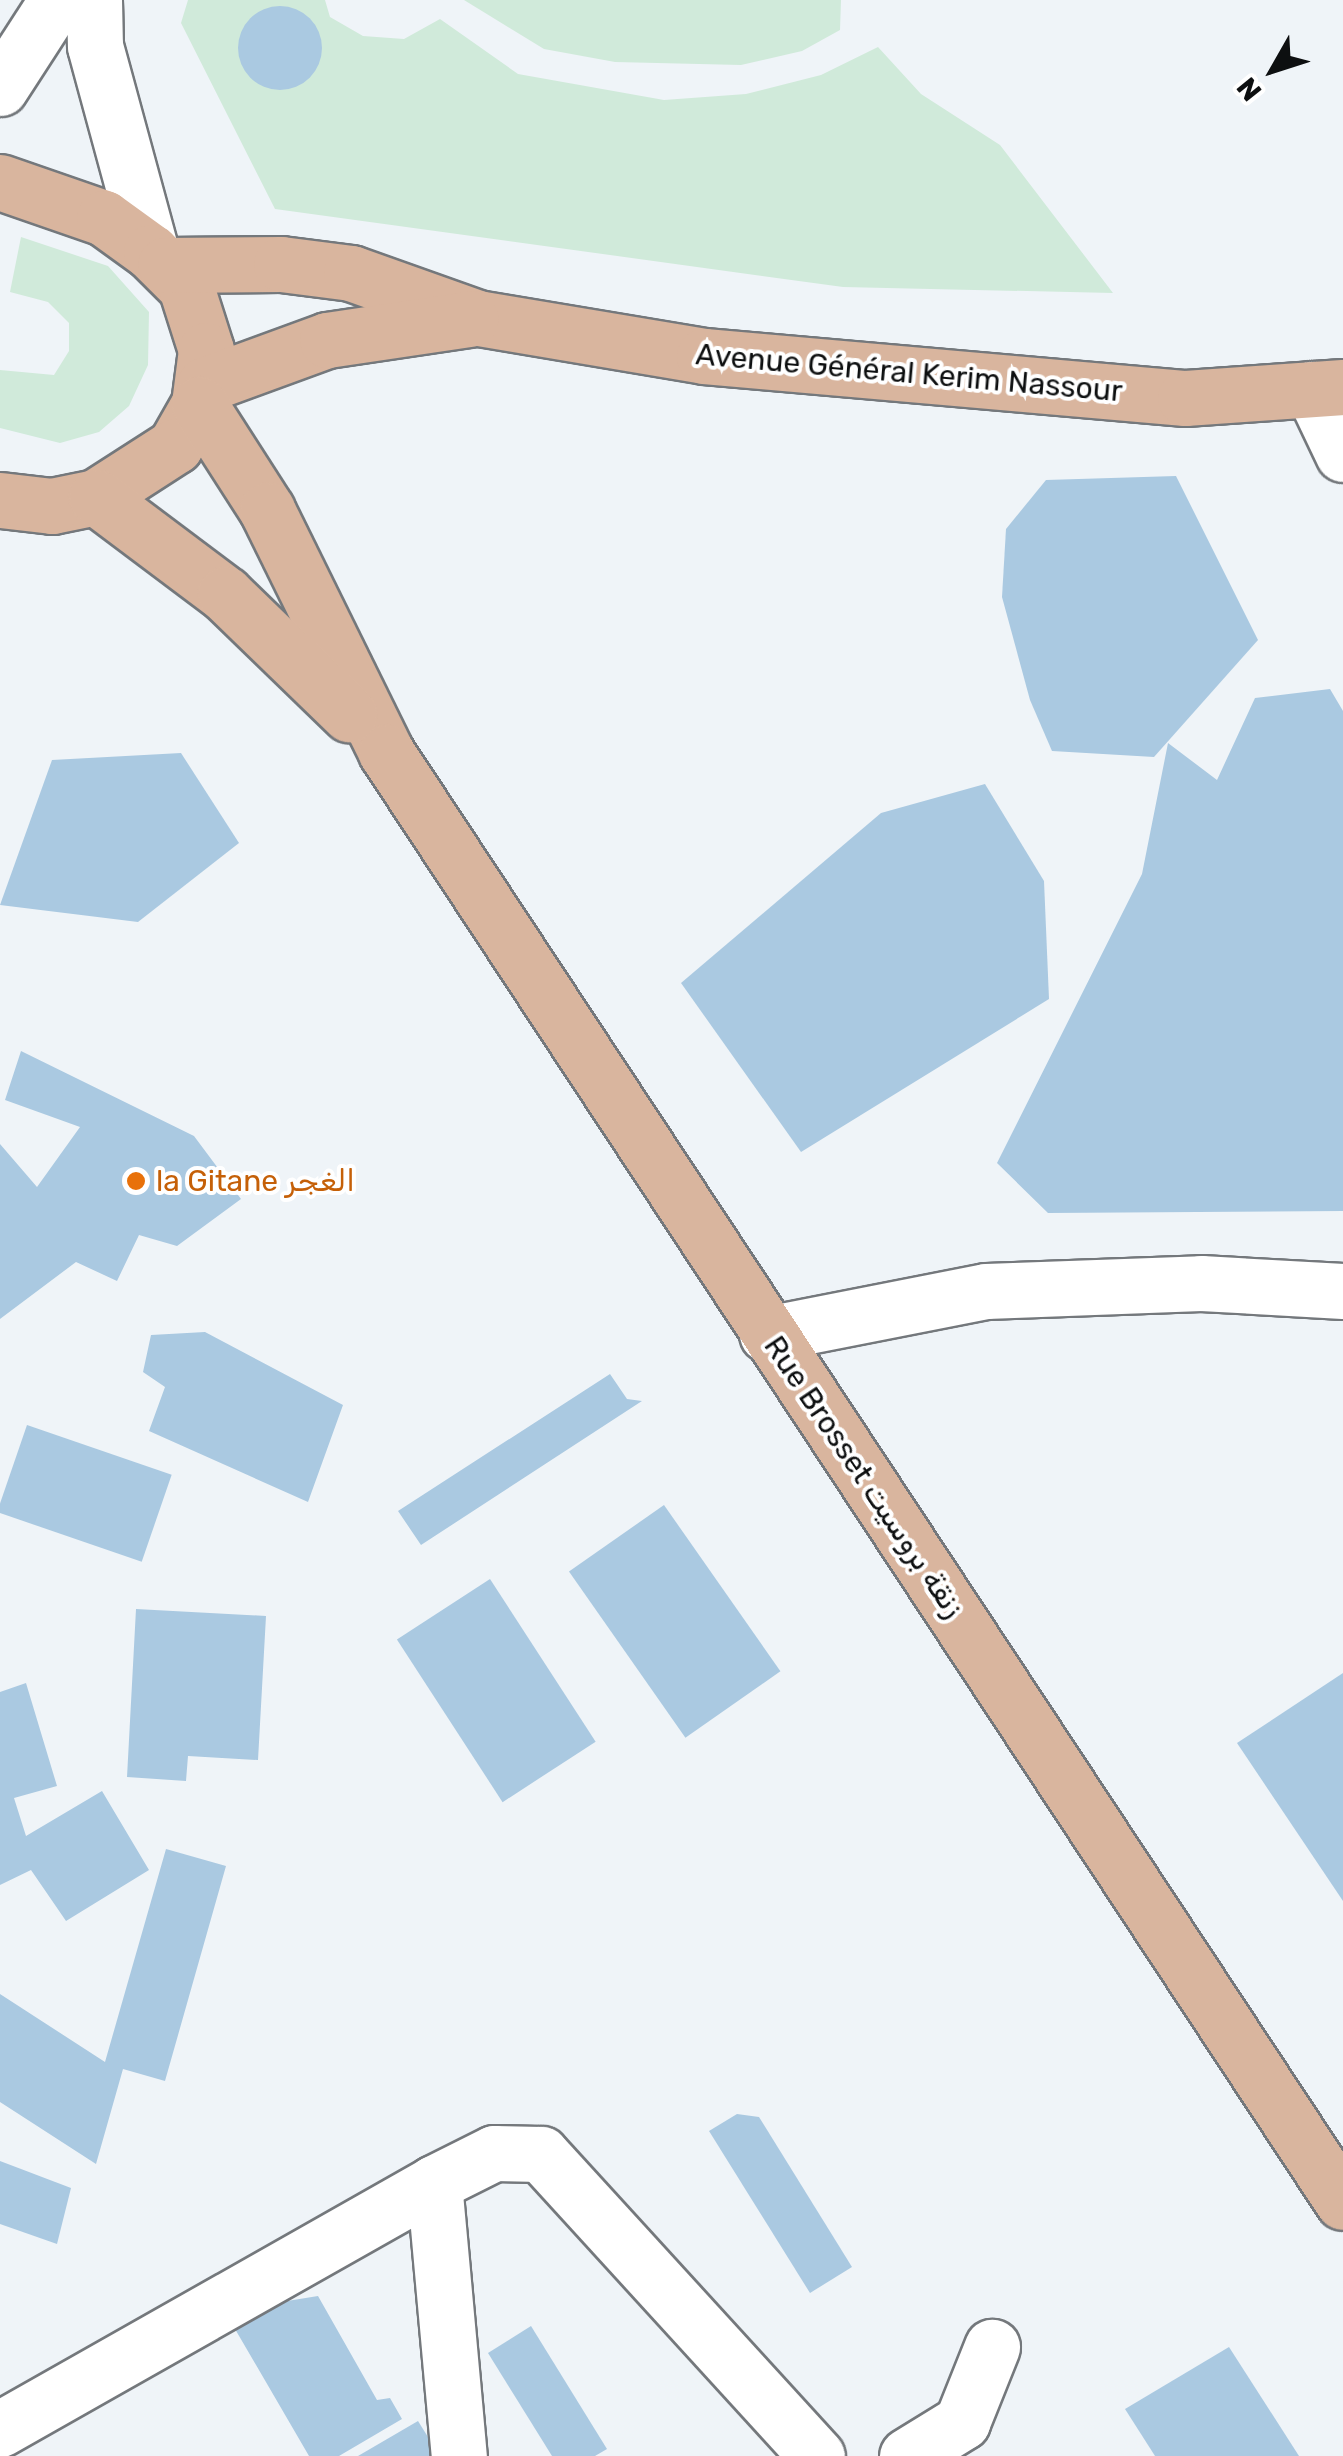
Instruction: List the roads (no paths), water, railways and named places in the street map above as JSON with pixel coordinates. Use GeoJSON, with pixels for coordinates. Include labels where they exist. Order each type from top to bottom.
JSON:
{"type":"FeatureCollection","features":[{"type":"Feature","properties":{"kind":"main road"},"geometry":{"type":"LineString","coordinates":[[0,182],[104,218],[158,259],[199,316],[201,394],[175,446],[96,497],[14,512]]}},
{"type":"Feature","properties":{"kind":"main road"},"geometry":{"type":"LineString","coordinates":[[158,259],[281,264],[352,272],[478,318]]}},
{"type":"Feature","properties":{"kind":"main road"},"geometry":{"type":"LineString","coordinates":[[201,394],[327,340],[478,318]]}},
{"type":"Feature","properties":{"kind":"main road","name":"Avenue Général Kerim Nassour"},"geometry":{"type":"LineString","coordinates":[[478,318],[704,356],[1166,396],[1327,388]]}},
{"type":"Feature","properties":{"kind":"main road"},"geometry":{"type":"LineString","coordinates":[[201,394],[267,510],[386,752]]}},
{"type":"Feature","properties":{"kind":"main road"},"geometry":{"type":"LineString","coordinates":[[96,497],[225,594],[386,752]]}},
{"type":"Feature","properties":{"kind":"main road","name":"Rue Brosset زنقة بروسيت"},"geometry":{"type":"LineString","coordinates":[[386,752],[1343,2202]]}},
{"type":"Feature","properties":{"kind":"street"},"geometry":{"type":"LineString","coordinates":[[0,88],[58,0]]}},
{"type":"Feature","properties":{"kind":"street"},"geometry":{"type":"LineString","coordinates":[[94,0],[96,46],[158,259]]}},
{"type":"Feature","properties":{"kind":"street"},"geometry":{"type":"LineString","coordinates":[[1327,388],[1343,454]]}},
{"type":"Feature","properties":{"kind":"street"},"geometry":{"type":"LineString","coordinates":[[767,1334],[986,1291],[1201,1283],[1343,1291]]}},
{"type":"Feature","properties":{"kind":"street"},"geometry":{"type":"LineString","coordinates":[[0,2430],[434,2183],[494,2153],[541,2154],[816,2456]]}},
{"type":"Feature","properties":{"kind":"street"},"geometry":{"type":"LineString","coordinates":[[434,2183],[459,2456]]}},
{"type":"Feature","properties":{"kind":"street"},"geometry":{"type":"LineString","coordinates":[[906,2456],[962,2422],[992,2347]]}},
{"type":"Feature","properties":{"kind":"place","name":"la Gitane الغجر"},"geometry":{"type":"Point","coordinates":[136,1181]}}]}
